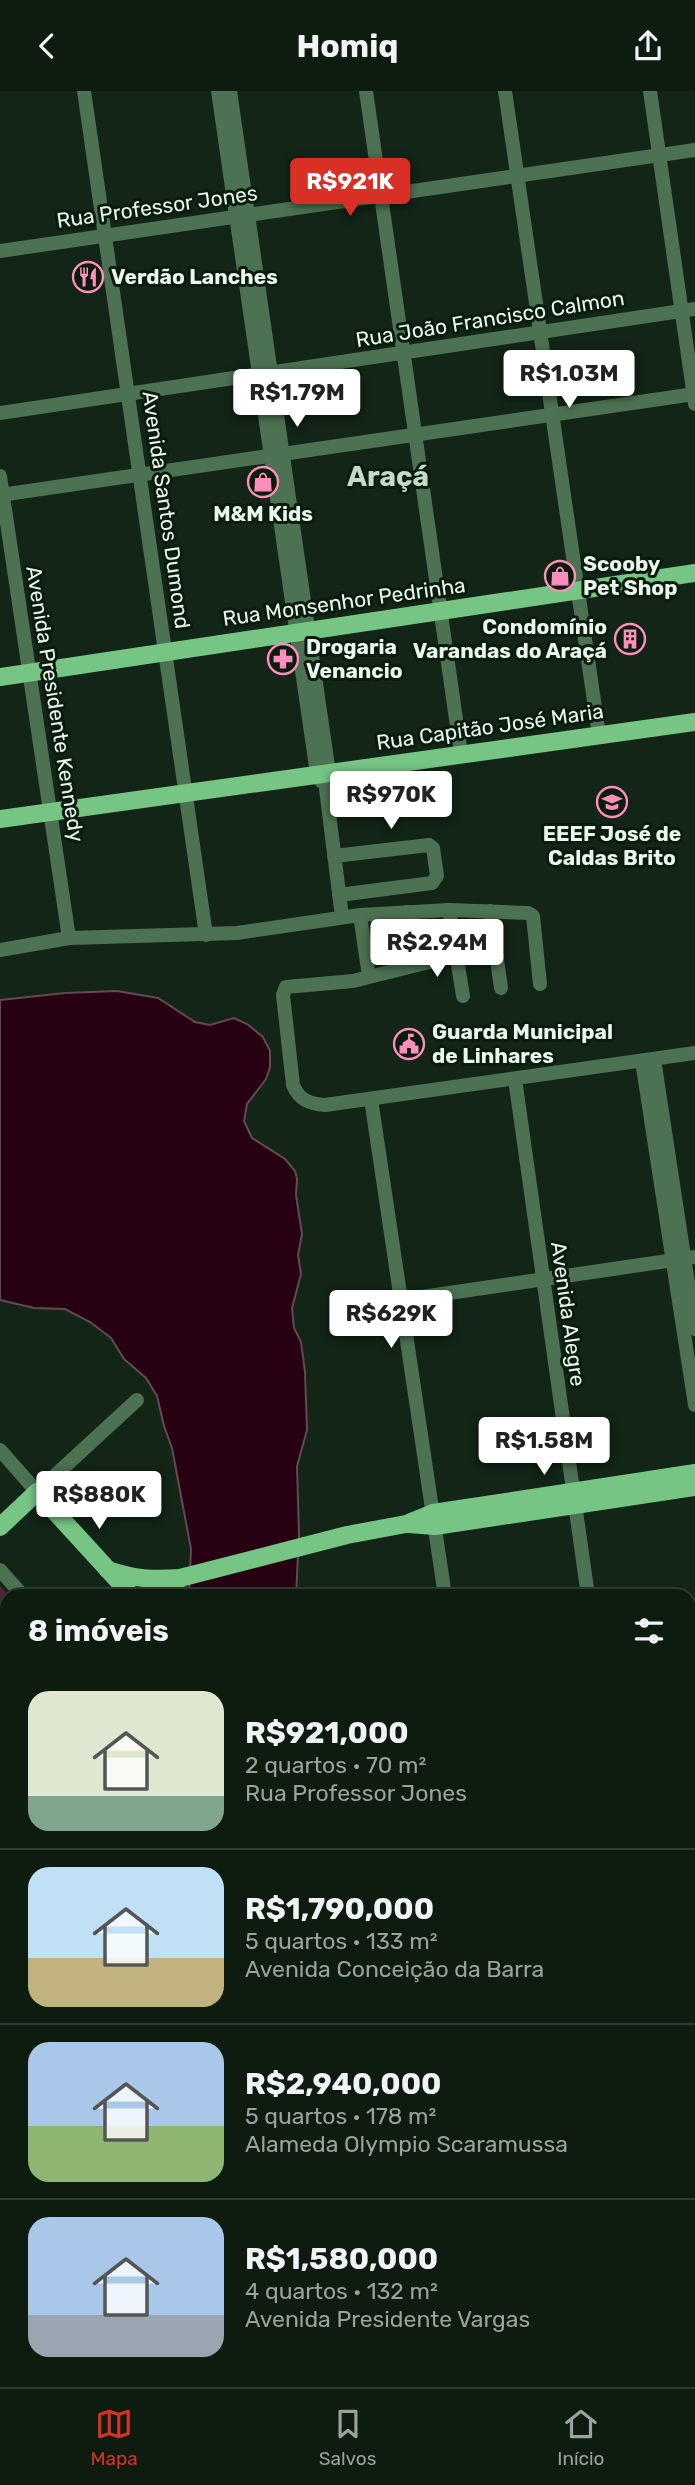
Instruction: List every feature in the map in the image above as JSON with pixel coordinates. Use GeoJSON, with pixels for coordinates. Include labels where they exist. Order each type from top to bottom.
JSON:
{"type":"FeatureCollection","features":[{"type":"Feature","properties":{"kind":"main road","name":"Rua Monsenhor Pedrinha"},"geometry":{"type":"LineString","coordinates":[[0,677],[695,573]]}},
{"type":"Feature","properties":{"kind":"main road","name":"Rua Capitão José Maria"},"geometry":{"type":"LineString","coordinates":[[0,819],[186,793],[324,779],[461,754],[695,722]]}},
{"type":"Feature","properties":{"kind":"main road"},"geometry":{"type":"LineString","coordinates":[[574,1499],[695,1473]]}},
{"type":"Feature","properties":{"kind":"main road"},"geometry":{"type":"LineString","coordinates":[[108,1570],[133,1578],[152,1580],[183,1577],[347,1535],[405,1524],[574,1499],[695,1487]]}},
{"type":"Feature","properties":{"kind":"main road"},"geometry":{"type":"LineString","coordinates":[[0,1527],[37,1492],[126,1589]]}},
{"type":"Feature","properties":{"kind":"main road"},"geometry":{"type":"LineString","coordinates":[[172,1589],[183,1577]]}},
{"type":"Feature","properties":{"kind":"street","name":"Avenida Santos Dumond"},"geometry":{"type":"LineString","coordinates":[[84,91],[206,935]]}},
{"type":"Feature","properties":{"kind":"street"},"geometry":{"type":"LineString","coordinates":[[218,91],[242,216],[342,917]]}},
{"type":"Feature","properties":{"kind":"street"},"geometry":{"type":"LineString","coordinates":[[230,91],[242,216]]}},
{"type":"Feature","properties":{"kind":"street"},"geometry":{"type":"LineString","coordinates":[[366,91],[461,754]]}},
{"type":"Feature","properties":{"kind":"street"},"geometry":{"type":"LineString","coordinates":[[505,91],[599,735]]}},
{"type":"Feature","properties":{"kind":"street"},"geometry":{"type":"LineString","coordinates":[[1,495],[552,414],[694,397],[688,310],[650,91]]}},
{"type":"Feature","properties":{"kind":"street","name":"Rua Professor Jones"},"geometry":{"type":"LineString","coordinates":[[0,251],[695,150]]}},
{"type":"Feature","properties":{"kind":"street","name":"Rua João Francisco Calmon"},"geometry":{"type":"LineString","coordinates":[[0,413],[688,310]]}},
{"type":"Feature","properties":{"kind":"street","name":"Avenida Presidente Kennedy"},"geometry":{"type":"LineString","coordinates":[[0,476],[69,938]]}},
{"type":"Feature","properties":{"kind":"street"},"geometry":{"type":"LineString","coordinates":[[334,856],[426,844],[433,848],[437,876],[434,881],[339,895]]}},
{"type":"Feature","properties":{"kind":"street"},"geometry":{"type":"LineString","coordinates":[[0,950],[69,938],[206,935],[360,915],[449,910],[490,911],[533,916],[540,984]]}},
{"type":"Feature","properties":{"kind":"street"},"geometry":{"type":"LineString","coordinates":[[449,910],[463,996]]}},
{"type":"Feature","properties":{"kind":"street"},"geometry":{"type":"LineString","coordinates":[[490,911],[501,988]]}},
{"type":"Feature","properties":{"kind":"street"},"geometry":{"type":"LineString","coordinates":[[407,912],[417,965]]}},
{"type":"Feature","properties":{"kind":"street"},"geometry":{"type":"LineString","coordinates":[[360,915],[369,977]]}},
{"type":"Feature","properties":{"kind":"street"},"geometry":{"type":"LineString","coordinates":[[495,945],[455,952],[433,961],[369,977],[338,983],[289,986],[284,990],[296,1094],[313,1104],[325,1105],[695,1053]]}},
{"type":"Feature","properties":{"kind":"street"},"geometry":{"type":"LineString","coordinates":[[648,1060],[695,1329]]}},
{"type":"Feature","properties":{"kind":"street","name":"Avenida Alegre"},"geometry":{"type":"LineString","coordinates":[[514,1079],[587,1589]]}},
{"type":"Feature","properties":{"kind":"street"},"geometry":{"type":"LineString","coordinates":[[371,1099],[444,1589]]}},
{"type":"Feature","properties":{"kind":"street"},"geometry":{"type":"LineString","coordinates":[[401,1300],[684,1259]]}},
{"type":"Feature","properties":{"kind":"street"},"geometry":{"type":"LineString","coordinates":[[684,1259],[695,1405]]}},
{"type":"Feature","properties":{"kind":"street"},"geometry":{"type":"LineString","coordinates":[[0,1450],[37,1492],[137,1400]]}},
{"type":"Feature","properties":{"kind":"street"},"geometry":{"type":"LineString","coordinates":[[0,1570],[17,1589]]}},
{"type":"Feature","properties":{"kind":"shaded area"},"geometry":{"type":"Polygon","coordinates":[[[117,991],[158,998],[195,1022],[210,1025],[234,1018],[247,1024],[263,1037],[270,1051],[270,1067],[266,1079],[247,1104],[244,1121],[252,1138],[285,1159],[295,1171],[297,1179],[296,1195],[302,1234],[298,1255],[301,1274],[292,1308],[305,1372],[307,1430],[297,1466],[299,1535],[296,1589],[189,1589],[191,1549],[172,1448],[157,1396],[146,1378],[124,1359],[111,1338],[90,1322],[65,1309],[34,1308],[0,1300],[0,1000],[117,991]]]}},
{"type":"Feature","properties":{"kind":"place","name":"Verdão Lanches"},"geometry":{"type":"Point","coordinates":[88,277]}},
{"type":"Feature","properties":{"kind":"place","name":"M&M Kids"},"geometry":{"type":"Point","coordinates":[263,482]}},
{"type":"Feature","properties":{"kind":"place","name":"Scooby Pet Shop"},"geometry":{"type":"Point","coordinates":[560,576]}},
{"type":"Feature","properties":{"kind":"place","name":"Condomínio Varandas do Araçá"},"geometry":{"type":"Point","coordinates":[630,639]}},
{"type":"Feature","properties":{"kind":"place","name":"Drogaria Venancio"},"geometry":{"type":"Point","coordinates":[283,659]}},
{"type":"Feature","properties":{"kind":"place","name":"EEEF José de Caldas Brito"},"geometry":{"type":"Point","coordinates":[612,802]}},
{"type":"Feature","properties":{"kind":"place","name":"Guarda Municipal de Linhares"},"geometry":{"type":"Point","coordinates":[409,1044]}},
{"type":"Feature","properties":{"kind":"district","name":"Araçá"},"geometry":{"type":"Point","coordinates":[388,476]}}]}
